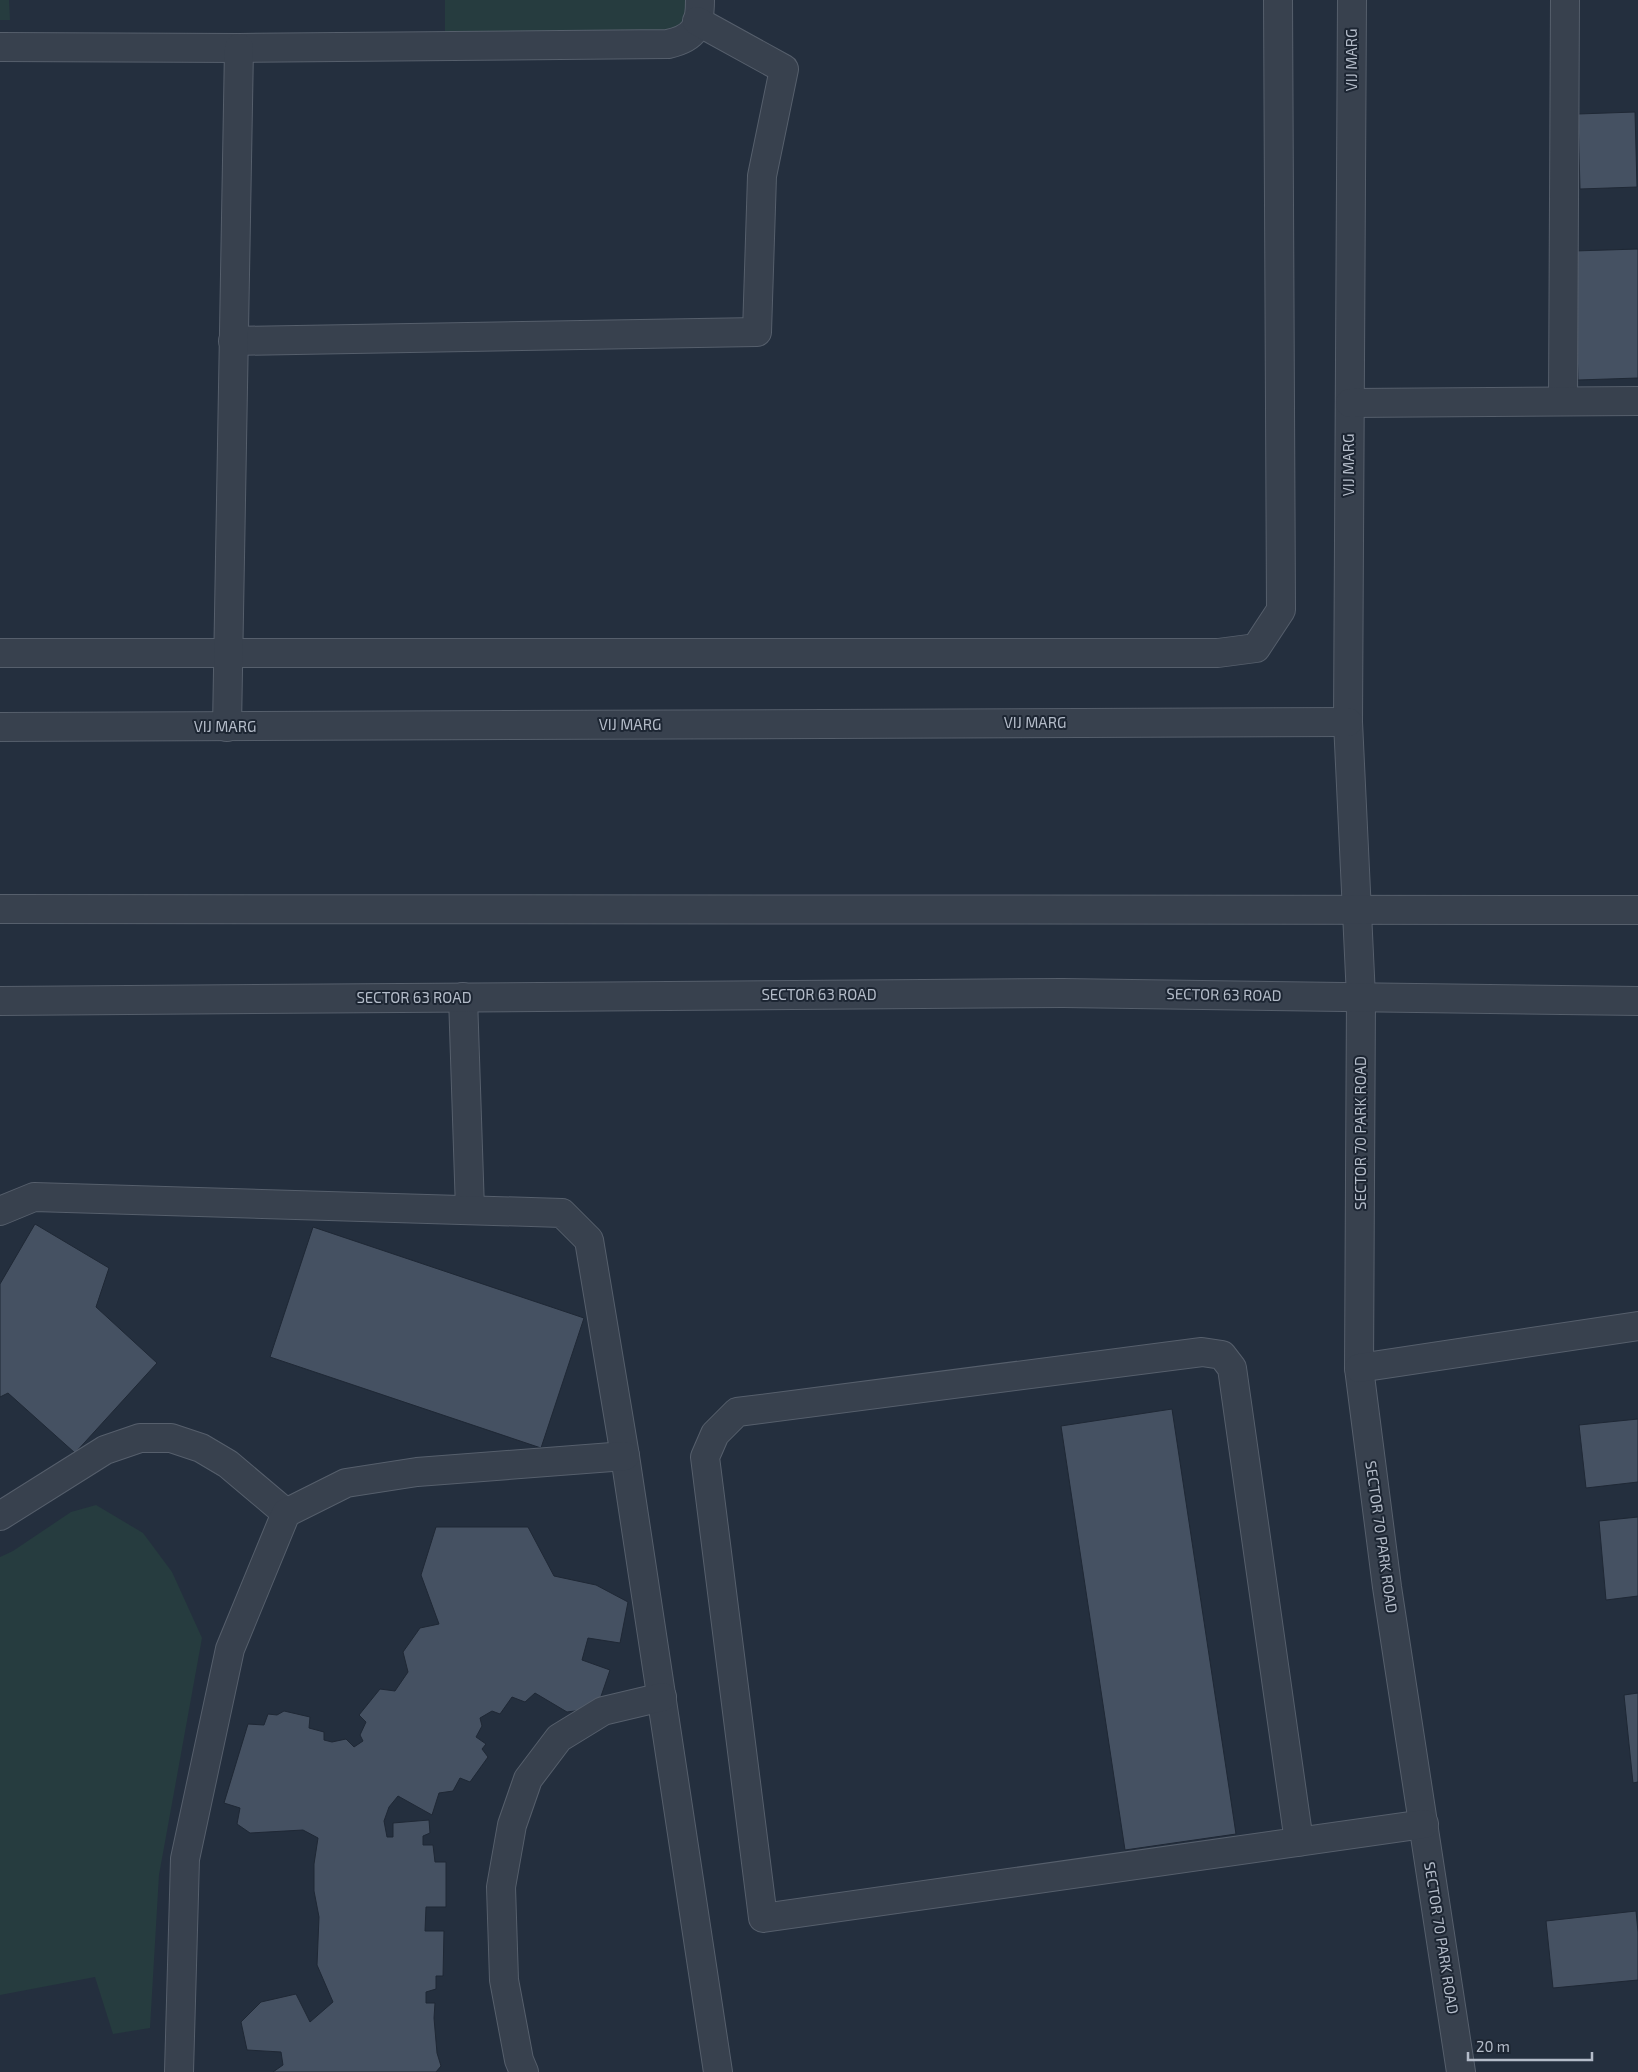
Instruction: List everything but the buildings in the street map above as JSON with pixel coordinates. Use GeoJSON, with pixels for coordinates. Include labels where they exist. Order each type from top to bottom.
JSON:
{"type":"FeatureCollection","features":[{"type":"Feature","properties":{"kind":"street"},"geometry":{"type":"LineString","coordinates":[[0,654],[227,652],[1218,653],[1256,648],[1281,610],[1278,0]]}},
{"type":"Feature","properties":{"kind":"street","name":"VIJ MARG"},"geometry":{"type":"LineString","coordinates":[[0,727],[1348,722],[1352,0]]}},
{"type":"Feature","properties":{"kind":"street"},"geometry":{"type":"LineString","coordinates":[[1563,401],[1565,0]]}},
{"type":"Feature","properties":{"kind":"street"},"geometry":{"type":"LineString","coordinates":[[0,47],[240,48],[668,44],[684,40],[692,34],[698,11],[784,69],[762,176],[757,332],[233,341]]}},
{"type":"Feature","properties":{"kind":"street"},"geometry":{"type":"LineString","coordinates":[[227,727],[240,48]]}},
{"type":"Feature","properties":{"kind":"street"},"geometry":{"type":"LineString","coordinates":[[1350,403],[1638,401]]}},
{"type":"Feature","properties":{"kind":"street","name":"SECTOR 70 PARK ROAD"},"geometry":{"type":"LineString","coordinates":[[1348,722],[1361,997],[1359,1368],[1388,1587],[1461,2072]]}},
{"type":"Feature","properties":{"kind":"street"},"geometry":{"type":"LineString","coordinates":[[0,909],[1638,910]]}},
{"type":"Feature","properties":{"kind":"street","name":"SECTOR 63 ROAD"},"geometry":{"type":"LineString","coordinates":[[0,1001],[1064,993],[1638,1001]]}},
{"type":"Feature","properties":{"kind":"street"},"geometry":{"type":"LineString","coordinates":[[462,998],[470,1210]]}},
{"type":"Feature","properties":{"kind":"street"},"geometry":{"type":"LineString","coordinates":[[0,1211],[34,1197],[562,1213],[589,1240],[625,1456],[718,2072]]}},
{"type":"Feature","properties":{"kind":"street"},"geometry":{"type":"LineString","coordinates":[[1359,1368],[1638,1326]]}},
{"type":"Feature","properties":{"kind":"street"},"geometry":{"type":"LineString","coordinates":[[1299,1842],[1232,1368],[1222,1355],[1202,1352],[737,1412],[716,1434],[705,1457],[763,1918],[1299,1842],[1424,1824]]}},
{"type":"Feature","properties":{"kind":"street"},"geometry":{"type":"LineString","coordinates":[[0,1516],[105,1450],[140,1438],[171,1438],[201,1448],[228,1464],[286,1513]]}},
{"type":"Feature","properties":{"kind":"street"},"geometry":{"type":"LineString","coordinates":[[178,2072],[185,1859],[230,1649],[286,1513],[346,1483],[417,1472],[625,1456]]}},
{"type":"Feature","properties":{"kind":"street"},"geometry":{"type":"LineString","coordinates":[[524,2072],[519,2060],[504,1980],[501,1887],[512,1825],[528,1779],[559,1738],[603,1711],[662,1697]]}},
{"type":"Feature","properties":{"kind":"green space"},"geometry":{"type":"Polygon","coordinates":[[[0,0],[9,0],[10,20],[0,20],[0,0]]]}},
{"type":"Feature","properties":{"kind":"green space"},"geometry":{"type":"Polygon","coordinates":[[[445,0],[685,0],[685,31],[445,33],[445,0]]]}},
{"type":"Feature","properties":{"kind":"green space"},"geometry":{"type":"Polygon","coordinates":[[[96,1505],[143,1533],[172,1572],[202,1638],[159,1875],[150,2028],[113,2034],[95,1977],[0,1995],[0,1557],[13,1551],[71,1512],[96,1505]]]}}]}
